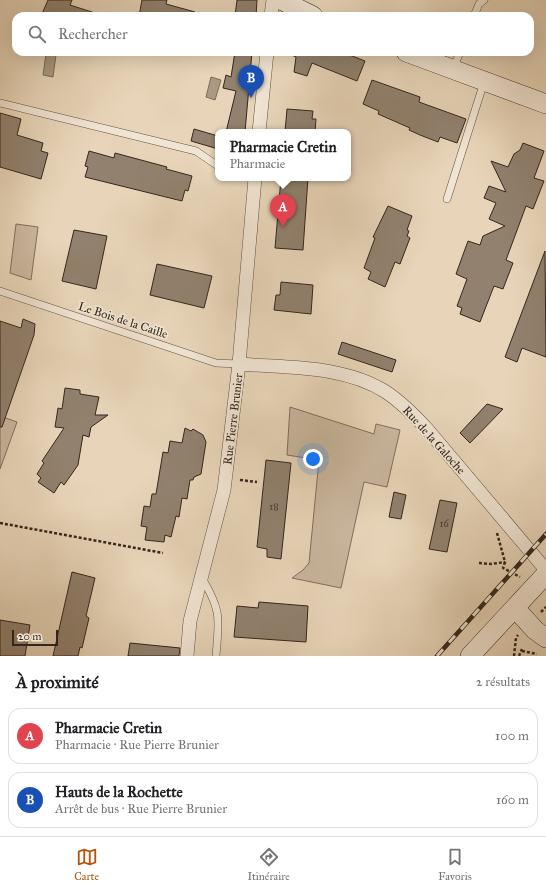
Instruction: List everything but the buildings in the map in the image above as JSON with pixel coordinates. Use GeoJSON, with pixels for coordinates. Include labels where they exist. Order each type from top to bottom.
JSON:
{"type":"FeatureCollection","features":[{"type":"Feature","properties":{"kind":"street"},"geometry":{"type":"LineString","coordinates":[[272,12],[273,0]]}},
{"type":"Feature","properties":{"kind":"street"},"geometry":{"type":"LineString","coordinates":[[282,0],[305,12]]}},
{"type":"Feature","properties":{"kind":"street"},"geometry":{"type":"LineString","coordinates":[[259,129],[267,56]]}},
{"type":"Feature","properties":{"kind":"street"},"geometry":{"type":"LineString","coordinates":[[416,56],[546,104]]}},
{"type":"Feature","properties":{"kind":"street","name":"Rue Pierre Brunier"},"geometry":{"type":"LineString","coordinates":[[187,656],[190,621],[224,490],[239,364],[255,181]]}},
{"type":"Feature","properties":{"kind":"street","name":"Rue de la Galoche"},"geometry":{"type":"LineString","coordinates":[[239,364],[337,374],[366,382],[385,392],[413,414],[546,570]]}},
{"type":"Feature","properties":{"kind":"street"},"geometry":{"type":"LineString","coordinates":[[470,656],[546,574]]}},
{"type":"Feature","properties":{"kind":"street"},"geometry":{"type":"LineString","coordinates":[[515,608],[535,630],[546,638]]}},
{"type":"Feature","properties":{"kind":"lane"},"geometry":{"type":"LineString","coordinates":[[476,12],[479,4],[484,0]]}},
{"type":"Feature","properties":{"kind":"lane"},"geometry":{"type":"LineString","coordinates":[[453,70],[458,56]]}},
{"type":"Feature","properties":{"kind":"lane"},"geometry":{"type":"LineString","coordinates":[[447,199],[484,81]]}},
{"type":"Feature","properties":{"kind":"lane"},"geometry":{"type":"LineString","coordinates":[[0,103],[196,151],[215,164]]}},
{"type":"Feature","properties":{"kind":"lane","name":"Le Bois de la Caille"},"geometry":{"type":"LineString","coordinates":[[0,291],[216,363],[239,364]]}},
{"type":"Feature","properties":{"kind":"lane"},"geometry":{"type":"LineString","coordinates":[[201,578],[216,604],[219,617],[216,656]]}},
{"type":"Feature","properties":{"kind":"path"},"geometry":{"type":"LineString","coordinates":[[240,480],[256,482]]}},
{"type":"Feature","properties":{"kind":"path"},"geometry":{"type":"LineString","coordinates":[[0,523],[163,553]]}},
{"type":"Feature","properties":{"kind":"path"},"geometry":{"type":"LineString","coordinates":[[498,527],[497,535],[504,562],[503,568],[524,579]]}},
{"type":"Feature","properties":{"kind":"path"},"geometry":{"type":"LineString","coordinates":[[478,563],[491,564],[504,562]]}},
{"type":"Feature","properties":{"kind":"path"},"geometry":{"type":"LineString","coordinates":[[514,656],[516,638]]}},
{"type":"Feature","properties":{"kind":"path"},"geometry":{"type":"LineString","coordinates":[[519,656],[522,650],[542,656]]}},
{"type":"Feature","properties":{"kind":"shaded area"},"geometry":{"type":"Polygon","coordinates":[[[46,56],[56,56],[53,77],[43,75],[46,56]]]}},
{"type":"Feature","properties":{"kind":"shaded area"},"geometry":{"type":"Polygon","coordinates":[[[211,77],[221,80],[215,100],[206,97],[211,77]]]}},
{"type":"Feature","properties":{"kind":"shaded area"},"geometry":{"type":"Polygon","coordinates":[[[16,224],[38,227],[31,280],[10,273],[16,224]]]}},
{"type":"Feature","properties":{"kind":"shaded area"},"geometry":{"type":"Polygon","coordinates":[[[290,407],[374,434],[376,424],[400,430],[387,487],[364,482],[341,588],[292,578],[303,570],[309,563],[319,460],[287,455],[290,407]]]}},
{"type":"Feature","properties":{"kind":"shaded area"},"geometry":{"type":"Polygon","coordinates":[[[0,416],[17,422],[0,469],[0,416]]]}},
{"type":"Feature","properties":{"kind":"railway"},"geometry":{"type":"LineString","coordinates":[[437,656],[546,534]]}},
{"type":"Feature","properties":{"kind":"place","name":"Hauts de la Rochette"},"geometry":{"type":"Point","coordinates":[251,98]}},
{"type":"Feature","properties":{"kind":"place","name":"Pharmacie Cretin"},"geometry":{"type":"Point","coordinates":[283,227]}}]}
